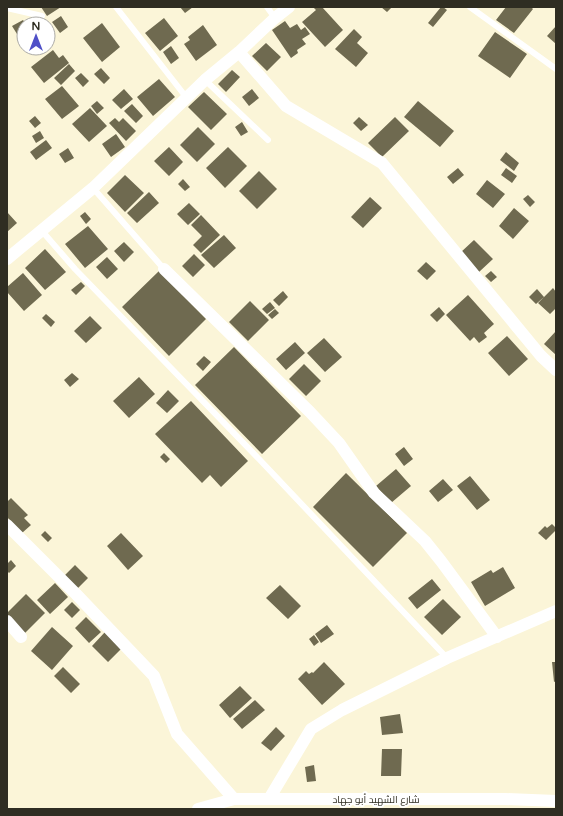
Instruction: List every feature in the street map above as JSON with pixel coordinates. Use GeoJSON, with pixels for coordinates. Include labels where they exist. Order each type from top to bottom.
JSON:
{"type":"FeatureCollection","features":[{"type":"Feature","properties":{"kind":"street"},"geometry":{"type":"LineString","coordinates":[[7,259],[94,188],[186,97],[289,7]]}},
{"type":"Feature","properties":{"kind":"street"},"geometry":{"type":"LineString","coordinates":[[239,52],[286,106],[382,163],[541,356],[556,370]]}},
{"type":"Feature","properties":{"kind":"street"},"geometry":{"type":"LineString","coordinates":[[164,269],[310,412],[339,443],[374,493],[425,541],[497,637]]}},
{"type":"Feature","properties":{"kind":"street"},"geometry":{"type":"LineString","coordinates":[[7,525],[76,594],[154,676],[177,734],[234,799]]}},
{"type":"Feature","properties":{"kind":"street"},"geometry":{"type":"LineString","coordinates":[[269,799],[311,729],[342,710],[447,658],[556,611]]}},
{"type":"Feature","properties":{"kind":"street"},"geometry":{"type":"LineString","coordinates":[[7,621],[21,637]]}},
{"type":"Feature","properties":{"kind":"street","name":"شارع الشهيد أبو جهاد"},"geometry":{"type":"LineString","coordinates":[[198,809],[234,799],[505,799],[556,801]]}},
{"type":"Feature","properties":{"kind":"lane"},"geometry":{"type":"LineString","coordinates":[[116,7],[186,97]]}},
{"type":"Feature","properties":{"kind":"lane"},"geometry":{"type":"LineString","coordinates":[[267,7],[275,18]]}},
{"type":"Feature","properties":{"kind":"lane"},"geometry":{"type":"LineString","coordinates":[[470,7],[556,69]]}},
{"type":"Feature","properties":{"kind":"lane"},"geometry":{"type":"LineString","coordinates":[[7,8],[42,16]]}},
{"type":"Feature","properties":{"kind":"lane"},"geometry":{"type":"LineString","coordinates":[[205,80],[268,140]]}},
{"type":"Feature","properties":{"kind":"lane"},"geometry":{"type":"LineString","coordinates":[[94,188],[164,269]]}},
{"type":"Feature","properties":{"kind":"lane"},"geometry":{"type":"LineString","coordinates":[[42,231],[75,269],[259,458],[447,658]]}},
{"type":"Feature","properties":{"kind":"building"},"geometry":{"type":"Polygon","coordinates":[[[41,7],[61,7],[47,16],[41,7]]]}},
{"type":"Feature","properties":{"kind":"building"},"geometry":{"type":"Polygon","coordinates":[[[180,7],[193,7],[185,13],[180,7]]]}},
{"type":"Feature","properties":{"kind":"building"},"geometry":{"type":"Polygon","coordinates":[[[313,7],[322,7],[343,30],[325,47],[302,22],[316,10],[313,7]]]}},
{"type":"Feature","properties":{"kind":"building"},"geometry":{"type":"Polygon","coordinates":[[[381,7],[392,7],[387,12],[381,7]]]}},
{"type":"Feature","properties":{"kind":"building"},"geometry":{"type":"Polygon","coordinates":[[[441,7],[447,10],[433,27],[428,23],[441,7]]]}},
{"type":"Feature","properties":{"kind":"building"},"geometry":{"type":"Polygon","coordinates":[[[506,7],[531,7],[533,9],[514,33],[496,20],[506,7]]]}},
{"type":"Feature","properties":{"kind":"building"},"geometry":{"type":"Polygon","coordinates":[[[61,16],[68,27],[60,33],[56,28],[56,19],[61,16]]]}},
{"type":"Feature","properties":{"kind":"building"},"geometry":{"type":"Polygon","coordinates":[[[164,18],[178,36],[160,51],[145,33],[164,18]]]}},
{"type":"Feature","properties":{"kind":"building"},"geometry":{"type":"Polygon","coordinates":[[[285,21],[290,28],[297,24],[301,30],[305,27],[310,34],[302,39],[306,44],[297,50],[298,53],[291,58],[272,30],[285,21]]]}},
{"type":"Feature","properties":{"kind":"building"},"geometry":{"type":"Polygon","coordinates":[[[102,23],[120,47],[102,62],[83,38],[102,23]]]}},
{"type":"Feature","properties":{"kind":"building"},"geometry":{"type":"Polygon","coordinates":[[[16,24],[16,32],[12,26],[16,24]]]}},
{"type":"Feature","properties":{"kind":"building"},"geometry":{"type":"Polygon","coordinates":[[[203,25],[217,45],[196,61],[184,44],[190,40],[188,37],[203,25]]]}},
{"type":"Feature","properties":{"kind":"building"},"geometry":{"type":"Polygon","coordinates":[[[556,26],[556,44],[547,36],[556,26]]]}},
{"type":"Feature","properties":{"kind":"building"},"geometry":{"type":"Polygon","coordinates":[[[354,29],[362,37],[357,43],[368,53],[356,67],[335,49],[354,29]]]}},
{"type":"Feature","properties":{"kind":"building"},"geometry":{"type":"Polygon","coordinates":[[[495,32],[527,54],[510,78],[478,56],[495,32]]]}},
{"type":"Feature","properties":{"kind":"building"},"geometry":{"type":"Polygon","coordinates":[[[266,43],[281,57],[267,71],[252,56],[266,43]]]}},
{"type":"Feature","properties":{"kind":"building"},"geometry":{"type":"Polygon","coordinates":[[[171,46],[179,58],[171,64],[163,52],[171,46]]]}},
{"type":"Feature","properties":{"kind":"building"},"geometry":{"type":"Polygon","coordinates":[[[56,54],[59,58],[63,55],[69,63],[44,83],[31,67],[45,56],[56,56],[56,54]]]}},
{"type":"Feature","properties":{"kind":"building"},"geometry":{"type":"Polygon","coordinates":[[[69,64],[75,71],[61,85],[54,78],[69,64]]]}},
{"type":"Feature","properties":{"kind":"building"},"geometry":{"type":"Polygon","coordinates":[[[101,68],[110,78],[104,84],[94,74],[101,68]]]}},
{"type":"Feature","properties":{"kind":"building"},"geometry":{"type":"Polygon","coordinates":[[[232,70],[240,77],[226,92],[218,84],[232,70]]]}},
{"type":"Feature","properties":{"kind":"building"},"geometry":{"type":"Polygon","coordinates":[[[81,73],[89,81],[83,87],[75,78],[81,73]]]}},
{"type":"Feature","properties":{"kind":"building"},"geometry":{"type":"Polygon","coordinates":[[[159,79],[175,97],[153,116],[137,97],[159,79]]]}},
{"type":"Feature","properties":{"kind":"building"},"geometry":{"type":"Polygon","coordinates":[[[62,86],[79,106],[62,119],[45,99],[62,86]]]}},
{"type":"Feature","properties":{"kind":"building"},"geometry":{"type":"Polygon","coordinates":[[[124,89],[133,99],[121,109],[112,100],[124,89]]]}},
{"type":"Feature","properties":{"kind":"building"},"geometry":{"type":"Polygon","coordinates":[[[252,89],[259,98],[249,106],[242,97],[252,89]]]}},
{"type":"Feature","properties":{"kind":"building"},"geometry":{"type":"Polygon","coordinates":[[[204,92],[227,114],[211,130],[188,107],[204,92]]]}},
{"type":"Feature","properties":{"kind":"building"},"geometry":{"type":"Polygon","coordinates":[[[97,101],[104,108],[97,114],[91,106],[97,101]]]}},
{"type":"Feature","properties":{"kind":"building"},"geometry":{"type":"Polygon","coordinates":[[[418,101],[454,131],[440,147],[404,117],[418,101]]]}},
{"type":"Feature","properties":{"kind":"building"},"geometry":{"type":"Polygon","coordinates":[[[132,104],[143,116],[136,123],[124,111],[132,104]]]}},
{"type":"Feature","properties":{"kind":"building"},"geometry":{"type":"Polygon","coordinates":[[[90,108],[107,126],[89,142],[72,124],[90,108]]]}},
{"type":"Feature","properties":{"kind":"building"},"geometry":{"type":"Polygon","coordinates":[[[35,116],[41,123],[35,128],[29,121],[35,116]]]}},
{"type":"Feature","properties":{"kind":"building"},"geometry":{"type":"Polygon","coordinates":[[[359,117],[368,125],[361,131],[353,123],[359,117]]]}},
{"type":"Feature","properties":{"kind":"building"},"geometry":{"type":"Polygon","coordinates":[[[395,117],[409,131],[382,157],[368,143],[395,117]]]}},
{"type":"Feature","properties":{"kind":"building"},"geometry":{"type":"Polygon","coordinates":[[[115,118],[119,122],[123,118],[136,131],[126,141],[109,123],[115,118]]]}},
{"type":"Feature","properties":{"kind":"building"},"geometry":{"type":"Polygon","coordinates":[[[242,122],[248,132],[241,136],[235,127],[242,122]]]}},
{"type":"Feature","properties":{"kind":"building"},"geometry":{"type":"Polygon","coordinates":[[[198,127],[215,144],[197,162],[180,145],[198,127]]]}},
{"type":"Feature","properties":{"kind":"building"},"geometry":{"type":"Polygon","coordinates":[[[40,131],[44,138],[36,143],[32,136],[40,131]]]}},
{"type":"Feature","properties":{"kind":"building"},"geometry":{"type":"Polygon","coordinates":[[[116,134],[125,147],[111,157],[102,144],[116,134]]]}},
{"type":"Feature","properties":{"kind":"building"},"geometry":{"type":"Polygon","coordinates":[[[46,140],[52,148],[36,160],[30,152],[46,140]]]}},
{"type":"Feature","properties":{"kind":"building"},"geometry":{"type":"Polygon","coordinates":[[[169,147],[183,162],[169,176],[154,161],[169,147]]]}},
{"type":"Feature","properties":{"kind":"building"},"geometry":{"type":"Polygon","coordinates":[[[228,147],[247,166],[225,188],[206,168],[228,147]]]}},
{"type":"Feature","properties":{"kind":"building"},"geometry":{"type":"Polygon","coordinates":[[[68,148],[74,158],[65,163],[59,154],[68,148]]]}},
{"type":"Feature","properties":{"kind":"building"},"geometry":{"type":"Polygon","coordinates":[[[506,152],[519,163],[514,171],[500,160],[506,152]]]}},
{"type":"Feature","properties":{"kind":"building"},"geometry":{"type":"Polygon","coordinates":[[[458,168],[464,175],[453,184],[447,177],[458,168]]]}},
{"type":"Feature","properties":{"kind":"building"},"geometry":{"type":"Polygon","coordinates":[[[506,168],[517,176],[512,183],[501,175],[506,168]]]}},
{"type":"Feature","properties":{"kind":"building"},"geometry":{"type":"Polygon","coordinates":[[[259,171],[277,189],[257,209],[239,191],[259,171]]]}},
{"type":"Feature","properties":{"kind":"building"},"geometry":{"type":"Polygon","coordinates":[[[125,175],[144,193],[125,212],[107,193],[125,175]]]}},
{"type":"Feature","properties":{"kind":"building"},"geometry":{"type":"Polygon","coordinates":[[[183,179],[190,187],[185,191],[178,184],[183,179]]]}},
{"type":"Feature","properties":{"kind":"building"},"geometry":{"type":"Polygon","coordinates":[[[487,180],[505,194],[493,208],[476,194],[487,180]]]}},
{"type":"Feature","properties":{"kind":"building"},"geometry":{"type":"Polygon","coordinates":[[[149,192],[159,203],[137,223],[127,213],[149,192]]]}},
{"type":"Feature","properties":{"kind":"building"},"geometry":{"type":"Polygon","coordinates":[[[528,195],[535,202],[530,207],[523,199],[528,195]]]}},
{"type":"Feature","properties":{"kind":"building"},"geometry":{"type":"Polygon","coordinates":[[[370,197],[382,208],[363,228],[351,217],[370,197]]]}},
{"type":"Feature","properties":{"kind":"building"},"geometry":{"type":"Polygon","coordinates":[[[189,203],[200,214],[188,225],[177,214],[189,203]]]}},
{"type":"Feature","properties":{"kind":"building"},"geometry":{"type":"Polygon","coordinates":[[[514,208],[529,221],[513,239],[499,226],[514,208]]]}},
{"type":"Feature","properties":{"kind":"building"},"geometry":{"type":"Polygon","coordinates":[[[7,212],[17,223],[7,232],[7,212]]]}},
{"type":"Feature","properties":{"kind":"building"},"geometry":{"type":"Polygon","coordinates":[[[85,212],[91,219],[86,224],[80,216],[85,212]]]}},
{"type":"Feature","properties":{"kind":"building"},"geometry":{"type":"Polygon","coordinates":[[[201,215],[220,235],[201,253],[193,245],[202,236],[191,225],[201,215]]]}},
{"type":"Feature","properties":{"kind":"building"},"geometry":{"type":"Polygon","coordinates":[[[88,226],[108,249],[85,268],[65,244],[88,226]]]}},
{"type":"Feature","properties":{"kind":"building"},"geometry":{"type":"Polygon","coordinates":[[[224,235],[236,248],[214,268],[201,255],[224,235]]]}},
{"type":"Feature","properties":{"kind":"building"},"geometry":{"type":"Polygon","coordinates":[[[474,240],[493,259],[479,272],[460,253],[474,240]]]}},
{"type":"Feature","properties":{"kind":"building"},"geometry":{"type":"Polygon","coordinates":[[[124,242],[134,252],[124,262],[114,251],[124,242]]]}},
{"type":"Feature","properties":{"kind":"building"},"geometry":{"type":"Polygon","coordinates":[[[45,249],[66,272],[45,290],[25,268],[45,249]]]}},
{"type":"Feature","properties":{"kind":"building"},"geometry":{"type":"Polygon","coordinates":[[[194,254],[205,265],[193,277],[182,266],[194,254]]]}},
{"type":"Feature","properties":{"kind":"building"},"geometry":{"type":"Polygon","coordinates":[[[107,257],[118,269],[107,279],[96,267],[107,257]]]}},
{"type":"Feature","properties":{"kind":"building"},"geometry":{"type":"Polygon","coordinates":[[[426,262],[436,271],[427,280],[417,271],[426,262]]]}},
{"type":"Feature","properties":{"kind":"building"},"geometry":{"type":"Polygon","coordinates":[[[159,271],[206,319],[169,356],[122,307],[159,271]]]}},
{"type":"Feature","properties":{"kind":"building"},"geometry":{"type":"Polygon","coordinates":[[[491,271],[497,277],[491,282],[485,276],[491,271]]]}},
{"type":"Feature","properties":{"kind":"building"},"geometry":{"type":"Polygon","coordinates":[[[23,273],[42,295],[24,311],[7,292],[7,287],[23,273]]]}},
{"type":"Feature","properties":{"kind":"building"},"geometry":{"type":"Polygon","coordinates":[[[81,282],[85,286],[76,295],[71,290],[81,282]]]}},
{"type":"Feature","properties":{"kind":"building"},"geometry":{"type":"Polygon","coordinates":[[[553,288],[556,292],[556,308],[550,314],[538,303],[553,288]]]}},
{"type":"Feature","properties":{"kind":"building"},"geometry":{"type":"Polygon","coordinates":[[[537,289],[544,297],[536,304],[529,297],[537,289]]]}},
{"type":"Feature","properties":{"kind":"building"},"geometry":{"type":"Polygon","coordinates":[[[283,291],[288,297],[279,306],[273,300],[283,291]]]}},
{"type":"Feature","properties":{"kind":"building"},"geometry":{"type":"Polygon","coordinates":[[[468,295],[494,324],[484,333],[487,337],[479,343],[474,337],[470,341],[446,315],[468,295]]]}},
{"type":"Feature","properties":{"kind":"building"},"geometry":{"type":"Polygon","coordinates":[[[250,301],[269,320],[248,341],[229,322],[250,301]]]}},
{"type":"Feature","properties":{"kind":"building"},"geometry":{"type":"Polygon","coordinates":[[[270,302],[275,308],[267,314],[262,309],[270,302]]]}},
{"type":"Feature","properties":{"kind":"building"},"geometry":{"type":"Polygon","coordinates":[[[439,307],[445,314],[437,322],[430,315],[439,307]]]}},
{"type":"Feature","properties":{"kind":"building"},"geometry":{"type":"Polygon","coordinates":[[[275,309],[279,313],[272,319],[268,315],[275,309]]]}},
{"type":"Feature","properties":{"kind":"building"},"geometry":{"type":"Polygon","coordinates":[[[46,314],[55,322],[51,327],[42,318],[46,314]]]}},
{"type":"Feature","properties":{"kind":"building"},"geometry":{"type":"Polygon","coordinates":[[[90,316],[102,328],[86,343],[74,331],[90,316]]]}},
{"type":"Feature","properties":{"kind":"building"},"geometry":{"type":"Polygon","coordinates":[[[556,331],[556,355],[544,344],[556,331]]]}},
{"type":"Feature","properties":{"kind":"building"},"geometry":{"type":"Polygon","coordinates":[[[507,336],[528,359],[509,376],[488,353],[507,336]]]}},
{"type":"Feature","properties":{"kind":"building"},"geometry":{"type":"Polygon","coordinates":[[[324,338],[342,357],[325,372],[307,353],[324,338]]]}},
{"type":"Feature","properties":{"kind":"building"},"geometry":{"type":"Polygon","coordinates":[[[295,342],[305,353],[286,370],[276,359],[295,342]]]}},
{"type":"Feature","properties":{"kind":"building"},"geometry":{"type":"Polygon","coordinates":[[[234,347],[301,416],[262,454],[195,385],[234,347]]]}},
{"type":"Feature","properties":{"kind":"building"},"geometry":{"type":"Polygon","coordinates":[[[204,356],[211,362],[203,371],[196,364],[204,356]]]}},
{"type":"Feature","properties":{"kind":"building"},"geometry":{"type":"Polygon","coordinates":[[[304,364],[321,381],[306,396],[289,379],[304,364]]]}},
{"type":"Feature","properties":{"kind":"building"},"geometry":{"type":"Polygon","coordinates":[[[72,373],[79,379],[70,387],[64,380],[72,373]]]}},
{"type":"Feature","properties":{"kind":"building"},"geometry":{"type":"Polygon","coordinates":[[[139,377],[155,394],[129,418],[113,401],[139,377]]]}},
{"type":"Feature","properties":{"kind":"building"},"geometry":{"type":"Polygon","coordinates":[[[168,390],[179,401],[167,413],[156,403],[168,390]]]}},
{"type":"Feature","properties":{"kind":"building"},"geometry":{"type":"Polygon","coordinates":[[[191,401],[248,461],[221,487],[210,475],[202,483],[155,434],[191,401]]]}},
{"type":"Feature","properties":{"kind":"building"},"geometry":{"type":"Polygon","coordinates":[[[404,447],[413,459],[404,466],[395,454],[404,447]]]}},
{"type":"Feature","properties":{"kind":"building"},"geometry":{"type":"Polygon","coordinates":[[[164,453],[170,459],[166,463],[160,457],[164,453]]]}},
{"type":"Feature","properties":{"kind":"building"},"geometry":{"type":"Polygon","coordinates":[[[396,469],[411,486],[391,503],[376,486],[396,469]]]}},
{"type":"Feature","properties":{"kind":"building"},"geometry":{"type":"Polygon","coordinates":[[[346,473],[407,533],[373,567],[313,507],[346,473]]]}},
{"type":"Feature","properties":{"kind":"building"},"geometry":{"type":"Polygon","coordinates":[[[470,476],[490,500],[477,510],[457,486],[470,476]]]}},
{"type":"Feature","properties":{"kind":"building"},"geometry":{"type":"Polygon","coordinates":[[[443,479],[453,490],[438,502],[429,491],[443,479]]]}},
{"type":"Feature","properties":{"kind":"building"},"geometry":{"type":"Polygon","coordinates":[[[11,498],[28,515],[24,518],[31,525],[22,533],[7,517],[7,502],[11,498]]]}},
{"type":"Feature","properties":{"kind":"building"},"geometry":{"type":"Polygon","coordinates":[[[552,524],[556,530],[546,540],[538,533],[545,526],[547,528],[552,524]]]}},
{"type":"Feature","properties":{"kind":"building"},"geometry":{"type":"Polygon","coordinates":[[[45,531],[52,538],[48,542],[41,535],[45,531]]]}},
{"type":"Feature","properties":{"kind":"building"},"geometry":{"type":"Polygon","coordinates":[[[121,533],[143,556],[128,570],[107,546],[121,533]]]}},
{"type":"Feature","properties":{"kind":"building"},"geometry":{"type":"Polygon","coordinates":[[[11,560],[16,566],[9,573],[7,571],[7,564],[11,560]]]}},
{"type":"Feature","properties":{"kind":"building"},"geometry":{"type":"Polygon","coordinates":[[[75,565],[88,578],[76,590],[63,577],[75,565]]]}},
{"type":"Feature","properties":{"kind":"building"},"geometry":{"type":"Polygon","coordinates":[[[503,567],[515,588],[485,606],[471,582],[491,570],[493,573],[503,567]]]}},
{"type":"Feature","properties":{"kind":"building"},"geometry":{"type":"Polygon","coordinates":[[[432,579],[441,590],[417,609],[408,598],[432,579]]]}},
{"type":"Feature","properties":{"kind":"building"},"geometry":{"type":"Polygon","coordinates":[[[55,583],[68,597],[50,614],[37,600],[55,583]]]}},
{"type":"Feature","properties":{"kind":"building"},"geometry":{"type":"Polygon","coordinates":[[[280,585],[301,606],[288,619],[266,598],[280,585]]]}},
{"type":"Feature","properties":{"kind":"building"},"geometry":{"type":"Polygon","coordinates":[[[26,594],[45,613],[25,633],[7,615],[7,613],[26,594]]]}},
{"type":"Feature","properties":{"kind":"building"},"geometry":{"type":"Polygon","coordinates":[[[443,599],[461,617],[442,635],[424,617],[443,599]]]}},
{"type":"Feature","properties":{"kind":"building"},"geometry":{"type":"Polygon","coordinates":[[[72,602],[80,610],[72,618],[64,610],[72,602]]]}},
{"type":"Feature","properties":{"kind":"building"},"geometry":{"type":"Polygon","coordinates":[[[86,617],[101,632],[89,643],[75,628],[86,617]]]}},
{"type":"Feature","properties":{"kind":"building"},"geometry":{"type":"Polygon","coordinates":[[[327,625],[334,634],[321,643],[315,634],[327,625]]]}},
{"type":"Feature","properties":{"kind":"building"},"geometry":{"type":"Polygon","coordinates":[[[52,627],[73,646],[52,670],[31,651],[52,627]]]}},
{"type":"Feature","properties":{"kind":"building"},"geometry":{"type":"Polygon","coordinates":[[[105,632],[122,648],[108,662],[92,646],[105,632]]]}},
{"type":"Feature","properties":{"kind":"building"},"geometry":{"type":"Polygon","coordinates":[[[314,635],[319,642],[314,646],[309,639],[314,635]]]}},
{"type":"Feature","properties":{"kind":"building"},"geometry":{"type":"Polygon","coordinates":[[[324,662],[345,684],[322,705],[298,679],[306,671],[309,674],[312,672],[313,673],[324,662]]]}},
{"type":"Feature","properties":{"kind":"building"},"geometry":{"type":"Polygon","coordinates":[[[552,662],[556,662],[556,681],[554,682],[552,662]]]}},
{"type":"Feature","properties":{"kind":"building"},"geometry":{"type":"Polygon","coordinates":[[[63,667],[80,684],[71,693],[54,676],[63,667]]]}},
{"type":"Feature","properties":{"kind":"building"},"geometry":{"type":"Polygon","coordinates":[[[240,686],[252,698],[230,718],[219,705],[240,686]]]}},
{"type":"Feature","properties":{"kind":"building"},"geometry":{"type":"Polygon","coordinates":[[[255,700],[265,710],[242,729],[233,719],[255,700]]]}},
{"type":"Feature","properties":{"kind":"building"},"geometry":{"type":"Polygon","coordinates":[[[400,714],[403,733],[382,735],[380,717],[400,714]]]}},
{"type":"Feature","properties":{"kind":"building"},"geometry":{"type":"Polygon","coordinates":[[[276,727],[285,736],[271,751],[261,743],[276,727]]]}},
{"type":"Feature","properties":{"kind":"building"},"geometry":{"type":"Polygon","coordinates":[[[382,749],[402,749],[401,776],[381,776],[382,749]]]}},
{"type":"Feature","properties":{"kind":"building"},"geometry":{"type":"Polygon","coordinates":[[[314,765],[316,781],[307,782],[305,767],[314,765]]]}}]}
